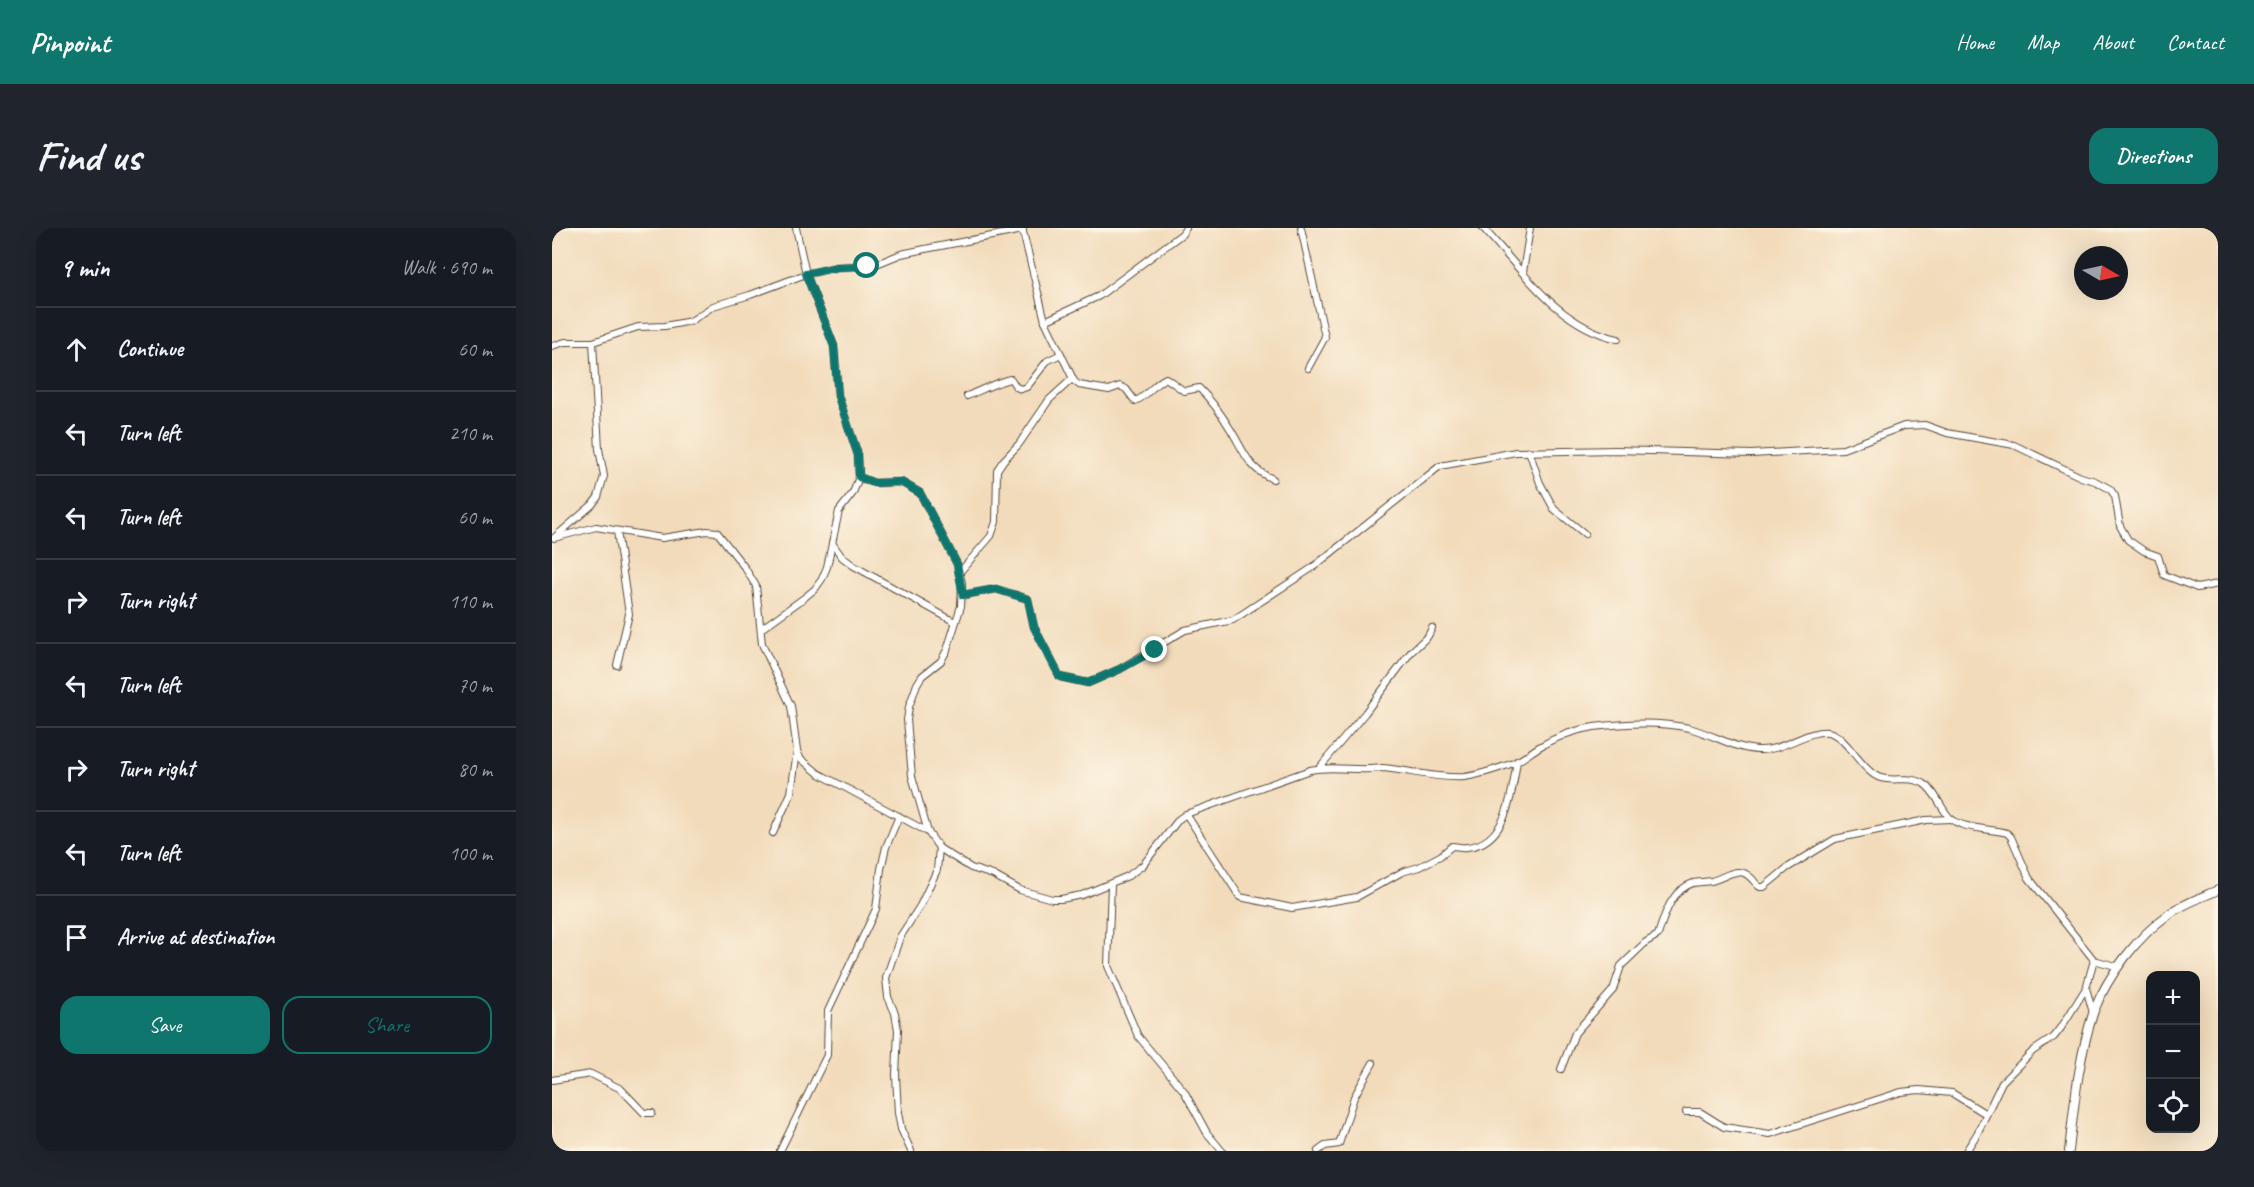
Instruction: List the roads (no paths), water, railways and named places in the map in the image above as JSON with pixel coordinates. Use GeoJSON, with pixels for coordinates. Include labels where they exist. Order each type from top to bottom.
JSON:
{"type":"FeatureCollection","features":[{"type":"Feature","properties":{"kind":"street"},"geometry":{"type":"LineString","coordinates":[[761,629],[815,589],[827,567],[839,511],[853,493],[859,477],[858,455],[838,396],[834,346],[806,274],[796,228]]}},
{"type":"Feature","properties":{"kind":"street"},"geometry":{"type":"LineString","coordinates":[[1045,321],[1099,296],[1182,234],[1186,228]]}},
{"type":"Feature","properties":{"kind":"street"},"geometry":{"type":"LineString","coordinates":[[1301,228],[1325,337],[1308,368]]}},
{"type":"Feature","properties":{"kind":"street"},"geometry":{"type":"LineString","coordinates":[[1484,228],[1556,308],[1575,323],[1618,339]]}},
{"type":"Feature","properties":{"kind":"street"},"geometry":{"type":"LineString","coordinates":[[1523,272],[1530,228]]}},
{"type":"Feature","properties":{"kind":"street"},"geometry":{"type":"LineString","coordinates":[[552,346],[565,342],[593,342],[638,327],[665,326],[691,321],[712,306],[750,295],[806,274],[837,267],[874,265],[901,254],[1023,229],[1045,321],[1072,380],[1079,385],[1109,390],[1120,386],[1126,389],[1135,401],[1142,399],[1148,391],[1166,378],[1184,391],[1199,388],[1223,418],[1245,458],[1261,474],[1273,479]]}},
{"type":"Feature","properties":{"kind":"street"},"geometry":{"type":"LineString","coordinates":[[553,538],[592,505],[598,497],[604,476],[599,449],[593,342]]}},
{"type":"Feature","properties":{"kind":"street"},"geometry":{"type":"LineString","coordinates":[[967,396],[1004,379],[1011,379],[1016,387],[1021,389],[1027,387],[1047,361],[1061,354]]}},
{"type":"Feature","properties":{"kind":"street"},"geometry":{"type":"LineString","coordinates":[[959,573],[991,536],[996,522],[997,470],[1049,400],[1072,380]]}},
{"type":"Feature","properties":{"kind":"street"},"geometry":{"type":"LineString","coordinates":[[963,595],[996,589],[1028,599],[1034,627],[1060,677],[1088,683],[1120,669],[1185,630],[1233,620],[1258,605],[1312,568],[1440,466],[1528,451],[1616,450],[1751,454],[1843,449],[1904,426],[1925,425],[1947,433],[2014,445],[2110,489],[2115,496],[2120,526],[2128,540],[2144,551],[2158,556],[2164,575],[2197,588],[2218,584]]}},
{"type":"Feature","properties":{"kind":"street"},"geometry":{"type":"LineString","coordinates":[[1528,451],[1540,483],[1554,509],[1585,534]]}},
{"type":"Feature","properties":{"kind":"street"},"geometry":{"type":"LineString","coordinates":[[859,477],[874,483],[901,482],[920,493],[959,573],[963,595],[949,644],[940,661],[922,676],[917,684],[908,714],[909,759],[928,832],[939,848],[970,868],[993,875],[1020,890],[1052,899],[1082,895],[1111,884],[1143,865],[1179,819],[1186,814],[1274,781],[1319,768],[1355,771],[1382,768],[1464,777],[1517,761],[1565,734],[1604,726],[1661,724],[1689,728],[1757,750],[1773,749],[1813,734],[1827,732],[1832,733],[1866,768],[1879,777],[1909,778],[1923,784],[1930,789],[1951,819],[1958,823],[2007,833],[2012,837],[2030,878],[2094,960],[2119,967]]}},
{"type":"Feature","properties":{"kind":"street"},"geometry":{"type":"LineString","coordinates":[[553,538],[596,527],[662,538],[707,531],[717,532],[756,586],[764,651],[775,668],[791,706],[800,758],[818,773],[928,832]]}},
{"type":"Feature","properties":{"kind":"street"},"geometry":{"type":"LineString","coordinates":[[617,531],[629,614],[617,665]]}},
{"type":"Feature","properties":{"kind":"street"},"geometry":{"type":"LineString","coordinates":[[832,543],[842,557],[854,566],[956,622]]}},
{"type":"Feature","properties":{"kind":"street"},"geometry":{"type":"LineString","coordinates":[[1319,768],[1411,652],[1428,636],[1432,628]]}},
{"type":"Feature","properties":{"kind":"street"},"geometry":{"type":"LineString","coordinates":[[773,833],[791,793],[797,751]]}},
{"type":"Feature","properties":{"kind":"street"},"geometry":{"type":"LineString","coordinates":[[1186,814],[1240,897],[1282,907],[1317,904],[1357,897],[1392,877],[1440,856],[1452,846],[1466,847],[1488,840],[1497,830],[1506,812],[1517,761]]}},
{"type":"Feature","properties":{"kind":"street"},"geometry":{"type":"LineString","coordinates":[[780,1151],[827,1055],[828,1011],[876,909],[881,869],[898,816]]}},
{"type":"Feature","properties":{"kind":"street"},"geometry":{"type":"LineString","coordinates":[[1561,1069],[1575,1033],[1613,990],[1621,966],[1646,942],[1658,935],[1662,919],[1679,890],[1739,871],[1750,877],[1760,887],[1764,887],[1786,868],[1835,839],[1926,820],[1951,819]]}},
{"type":"Feature","properties":{"kind":"street"},"geometry":{"type":"LineString","coordinates":[[911,1151],[898,1113],[896,1075],[898,1030],[895,1013],[888,997],[886,978],[900,937],[920,906],[937,870],[939,848]]}},
{"type":"Feature","properties":{"kind":"street"},"geometry":{"type":"LineString","coordinates":[[1111,884],[1108,966],[1138,1036],[1184,1091],[1207,1133],[1222,1151]]}},
{"type":"Feature","properties":{"kind":"street"},"geometry":{"type":"LineString","coordinates":[[2069,1151],[2079,1075],[2101,994],[2146,932],[2170,913],[2218,890]]}},
{"type":"Feature","properties":{"kind":"street"},"geometry":{"type":"LineString","coordinates":[[1966,1151],[1977,1134],[2002,1082],[2033,1051],[2054,1037],[2061,1028],[2086,988],[2094,960]]}},
{"type":"Feature","properties":{"kind":"street"},"geometry":{"type":"LineString","coordinates":[[2086,988],[2094,1013]]}},
{"type":"Feature","properties":{"kind":"street"},"geometry":{"type":"LineString","coordinates":[[1318,1151],[1325,1146],[1339,1144],[1354,1097],[1373,1063]]}},
{"type":"Feature","properties":{"kind":"street"},"geometry":{"type":"LineString","coordinates":[[552,1080],[591,1074],[621,1089],[644,1113],[652,1113]]}},
{"type":"Feature","properties":{"kind":"street"},"geometry":{"type":"LineString","coordinates":[[1686,1112],[1700,1112],[1724,1128],[1770,1134],[1880,1098],[1919,1090],[1952,1094],[1986,1113]]}}]}
